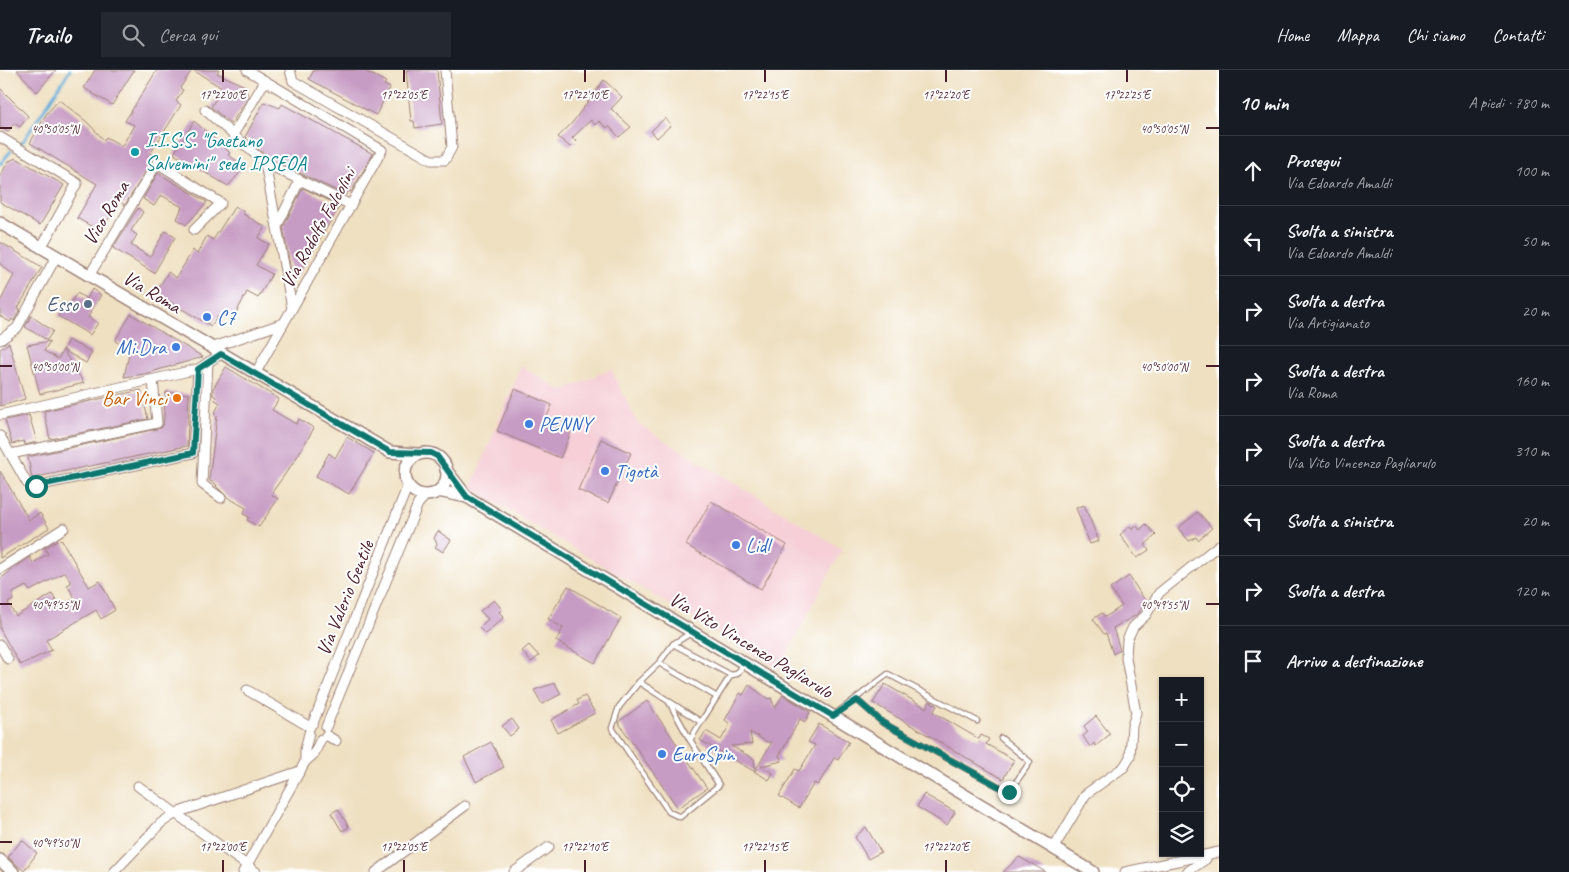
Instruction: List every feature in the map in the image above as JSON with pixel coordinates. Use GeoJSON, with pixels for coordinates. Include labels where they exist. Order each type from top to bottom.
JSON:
{"type":"FeatureCollection","features":[{"type":"Feature","properties":{"kind":"street"},"geometry":{"type":"LineString","coordinates":[[234,135],[266,81],[247,70]]}},
{"type":"Feature","properties":{"kind":"street"},"geometry":{"type":"LineString","coordinates":[[290,72],[292,81],[438,162],[446,160],[452,148],[444,70]]}},
{"type":"Feature","properties":{"kind":"street","name":"Via Rodolfo Falcolini"},"geometry":{"type":"LineString","coordinates":[[255,374],[382,150],[266,81]]}},
{"type":"Feature","properties":{"kind":"street"},"geometry":{"type":"LineString","coordinates":[[205,110],[266,163],[350,205]]}},
{"type":"Feature","properties":{"kind":"street"},"geometry":{"type":"LineString","coordinates":[[0,137],[78,183],[41,248]]}},
{"type":"Feature","properties":{"kind":"street","name":"Vico Roma"},"geometry":{"type":"LineString","coordinates":[[89,276],[156,163],[221,203],[194,230]]}},
{"type":"Feature","properties":{"kind":"street"},"geometry":{"type":"LineString","coordinates":[[266,163],[292,308]]}},
{"type":"Feature","properties":{"kind":"street"},"geometry":{"type":"LineString","coordinates":[[277,226],[300,180]]}},
{"type":"Feature","properties":{"kind":"street","name":"Via Roma"},"geometry":{"type":"LineString","coordinates":[[0,223],[390,452],[404,471]]}},
{"type":"Feature","properties":{"kind":"street"},"geometry":{"type":"LineString","coordinates":[[0,340],[18,328],[56,257]]}},
{"type":"Feature","properties":{"kind":"street"},"geometry":{"type":"LineString","coordinates":[[0,415],[198,369],[208,362],[216,351],[284,322]]}},
{"type":"Feature","properties":{"kind":"street"},"geometry":{"type":"LineString","coordinates":[[208,362],[202,484],[221,498]]}},
{"type":"Feature","properties":{"kind":"street"},"geometry":{"type":"LineString","coordinates":[[0,436],[28,483],[36,486],[193,453],[198,369]]}},
{"type":"Feature","properties":{"kind":"street"},"geometry":{"type":"LineString","coordinates":[[11,454],[157,423],[152,380]]}},
{"type":"Feature","properties":{"kind":"street","name":"Via Roma"},"geometry":{"type":"LineString","coordinates":[[390,452],[417,454]]}},
{"type":"Feature","properties":{"kind":"street"},"geometry":{"type":"LineString","coordinates":[[431,453],[442,461],[446,470],[446,480],[438,491],[426,495],[419,494],[408,485],[404,471],[407,464],[417,454],[431,453]]}},
{"type":"Feature","properties":{"kind":"street","name":"Via Vito Vincenzo Pagliarulo"},"geometry":{"type":"LineString","coordinates":[[446,470],[467,497]]}},
{"type":"Feature","properties":{"kind":"street","name":"Via Valerio Gentile"},"geometry":{"type":"LineString","coordinates":[[305,762],[305,750],[311,728],[408,485]]}},
{"type":"Feature","properties":{"kind":"street","name":"Via Vito Vincenzo Pagliarulo"},"geometry":{"type":"LineString","coordinates":[[438,491],[467,497],[1093,872]]}},
{"type":"Feature","properties":{"kind":"street","name":"Via Valerio Gentile"},"geometry":{"type":"LineString","coordinates":[[245,869],[305,762],[314,754],[324,734],[418,504],[426,495]]}},
{"type":"Feature","properties":{"kind":"street"},"geometry":{"type":"LineString","coordinates":[[0,569],[64,528]]}},
{"type":"Feature","properties":{"kind":"street"},"geometry":{"type":"LineString","coordinates":[[1053,848],[1086,794],[1124,767],[1130,757],[1132,726],[1136,713],[1126,658],[1127,640],[1133,627],[1146,615],[1159,593],[1219,545]]}},
{"type":"Feature","properties":{"kind":"street"},"geometry":{"type":"LineString","coordinates":[[0,645],[8,659]]}},
{"type":"Feature","properties":{"kind":"street"},"geometry":{"type":"LineString","coordinates":[[247,690],[311,728]]}},
{"type":"Feature","properties":{"kind":"street"},"geometry":{"type":"LineString","coordinates":[[311,728],[319,722],[324,734],[336,741]]}},
{"type":"Feature","properties":{"kind":"street"},"geometry":{"type":"LineString","coordinates":[[311,728],[312,738],[324,734]]}},
{"type":"Feature","properties":{"kind":"street"},"geometry":{"type":"LineString","coordinates":[[114,872],[161,822],[176,813],[300,771]]}},
{"type":"Feature","properties":{"kind":"street"},"geometry":{"type":"LineString","coordinates":[[138,786],[176,813],[245,869],[256,872]]}},
{"type":"Feature","properties":{"kind":"street"},"geometry":{"type":"LineString","coordinates":[[376,872],[465,806]]}},
{"type":"Feature","properties":{"kind":"street"},"geometry":{"type":"LineString","coordinates":[[514,872],[549,846]]}},
{"type":"Feature","properties":{"kind":"street"},"geometry":{"type":"LineString","coordinates":[[1125,872],[1217,853]]}},
{"type":"Feature","properties":{"kind":"street"},"geometry":{"type":"LineString","coordinates":[[1187,872],[1217,853]]}},
{"type":"Feature","properties":{"kind":"street"},"geometry":{"type":"LineString","coordinates":[[0,860],[13,872]]}},
{"type":"Feature","properties":{"kind":"street"},"geometry":{"type":"LineString","coordinates":[[1153,872],[1166,864]]}},
{"type":"Feature","properties":{"kind":"lane"},"geometry":{"type":"LineString","coordinates":[[668,701],[719,785],[680,817],[669,812],[612,728],[619,707],[639,682],[659,663],[673,644],[692,632]]}},
{"type":"Feature","properties":{"kind":"lane"},"geometry":{"type":"LineString","coordinates":[[673,644],[731,675],[737,674],[744,663]]}},
{"type":"Feature","properties":{"kind":"lane"},"geometry":{"type":"LineString","coordinates":[[659,663],[717,697]]}},
{"type":"Feature","properties":{"kind":"lane"},"geometry":{"type":"LineString","coordinates":[[833,716],[857,700],[888,674],[977,721]]}},
{"type":"Feature","properties":{"kind":"lane"},"geometry":{"type":"LineString","coordinates":[[690,740],[731,675]]}},
{"type":"Feature","properties":{"kind":"lane"},"geometry":{"type":"LineString","coordinates":[[639,682],[701,722]]}},
{"type":"Feature","properties":{"kind":"lane"},"geometry":{"type":"LineString","coordinates":[[857,700],[883,723],[1009,792],[1030,762],[1001,738]]}},
{"type":"Feature","properties":{"kind":"shaded area"},"geometry":{"type":"Polygon","coordinates":[[[521,366],[562,391],[611,369],[638,424],[842,549],[779,669],[471,488],[521,366]]]}},
{"type":"Feature","properties":{"kind":"building"},"geometry":{"type":"Polygon","coordinates":[[[17,70],[56,70],[37,92],[17,70]]]}},
{"type":"Feature","properties":{"kind":"building"},"geometry":{"type":"Polygon","coordinates":[[[95,70],[134,70],[112,105],[84,88],[95,70]]]}},
{"type":"Feature","properties":{"kind":"building"},"geometry":{"type":"Polygon","coordinates":[[[157,70],[192,70],[180,88],[183,90],[176,101],[181,105],[150,154],[155,157],[125,205],[119,201],[101,232],[77,218],[97,184],[30,143],[47,113],[59,100],[87,122],[104,140],[106,137],[122,146],[134,125],[125,121],[157,70]]]}},
{"type":"Feature","properties":{"kind":"building"},"geometry":{"type":"Polygon","coordinates":[[[193,70],[219,70],[217,73],[247,87],[246,92],[249,96],[231,124],[211,107],[222,88],[193,70]]]}},
{"type":"Feature","properties":{"kind":"building"},"geometry":{"type":"Polygon","coordinates":[[[314,70],[363,70],[386,82],[384,85],[390,88],[376,115],[309,79],[314,70]]]}},
{"type":"Feature","properties":{"kind":"building"},"geometry":{"type":"Polygon","coordinates":[[[406,70],[437,70],[442,124],[415,128],[414,121],[411,121],[406,70]]]}},
{"type":"Feature","properties":{"kind":"building"},"geometry":{"type":"Polygon","coordinates":[[[604,80],[622,97],[611,109],[631,127],[619,137],[609,126],[607,128],[599,121],[595,125],[591,120],[572,138],[576,141],[570,147],[558,137],[572,123],[604,80]]]}},
{"type":"Feature","properties":{"kind":"building"},"geometry":{"type":"Polygon","coordinates":[[[0,88],[28,116],[20,127],[14,123],[8,132],[0,127],[0,88]]]}},
{"type":"Feature","properties":{"kind":"building"},"geometry":{"type":"Polygon","coordinates":[[[264,102],[280,108],[282,104],[373,154],[351,192],[348,191],[346,195],[268,158],[245,137],[264,102]]]}},
{"type":"Feature","properties":{"kind":"building"},"geometry":{"type":"Polygon","coordinates":[[[665,118],[671,125],[657,138],[651,131],[665,118]]]}},
{"type":"Feature","properties":{"kind":"building"},"geometry":{"type":"Polygon","coordinates":[[[194,121],[230,153],[228,155],[244,165],[228,186],[174,154],[194,121]]]}},
{"type":"Feature","properties":{"kind":"building"},"geometry":{"type":"Polygon","coordinates":[[[16,158],[64,185],[40,225],[0,202],[0,176],[9,161],[16,158]]]}},
{"type":"Feature","properties":{"kind":"building"},"geometry":{"type":"Polygon","coordinates":[[[158,173],[207,202],[186,225],[177,219],[182,207],[161,195],[154,206],[143,199],[158,173]]]}},
{"type":"Feature","properties":{"kind":"building"},"geometry":{"type":"Polygon","coordinates":[[[303,188],[340,206],[293,282],[283,227],[303,188]]]}},
{"type":"Feature","properties":{"kind":"building"},"geometry":{"type":"Polygon","coordinates":[[[235,206],[244,212],[243,214],[265,227],[258,238],[269,244],[256,265],[272,274],[258,298],[247,292],[234,317],[226,312],[222,319],[218,316],[211,326],[158,295],[157,291],[168,272],[176,278],[193,250],[197,254],[207,236],[213,240],[235,206]]]}},
{"type":"Feature","properties":{"kind":"building"},"geometry":{"type":"Polygon","coordinates":[[[138,208],[143,212],[131,231],[137,235],[131,245],[150,257],[165,231],[175,237],[154,273],[113,248],[138,208]]]}},
{"type":"Feature","properties":{"kind":"building"},"geometry":{"type":"Polygon","coordinates":[[[0,242],[42,267],[18,308],[20,309],[14,321],[12,319],[10,322],[0,316],[0,302],[14,275],[0,264],[0,242]]]}},
{"type":"Feature","properties":{"kind":"building"},"geometry":{"type":"Polygon","coordinates":[[[92,289],[101,295],[88,317],[98,323],[90,335],[58,316],[66,303],[69,305],[77,293],[87,299],[92,289]]]}},
{"type":"Feature","properties":{"kind":"building"},"geometry":{"type":"Polygon","coordinates":[[[131,314],[203,357],[144,374],[124,377],[130,350],[115,341],[131,314]]]}},
{"type":"Feature","properties":{"kind":"building"},"geometry":{"type":"Polygon","coordinates":[[[31,316],[53,331],[47,340],[25,327],[31,316]]]}},
{"type":"Feature","properties":{"kind":"building"},"geometry":{"type":"Polygon","coordinates":[[[68,340],[92,352],[86,363],[63,350],[68,340]]]}},
{"type":"Feature","properties":{"kind":"building"},"geometry":{"type":"Polygon","coordinates":[[[50,341],[44,351],[58,359],[63,350],[84,383],[40,394],[27,345],[50,341]]]}},
{"type":"Feature","properties":{"kind":"building"},"geometry":{"type":"Polygon","coordinates":[[[9,343],[25,399],[0,406],[0,349],[9,343]]]}},
{"type":"Feature","properties":{"kind":"building"},"geometry":{"type":"Polygon","coordinates":[[[226,367],[279,399],[272,410],[296,424],[299,419],[314,428],[295,460],[273,491],[272,495],[278,499],[259,527],[247,520],[249,517],[243,514],[246,508],[227,497],[217,485],[209,480],[217,416],[214,414],[220,403],[215,400],[216,397],[213,395],[213,389],[226,367]]]}},
{"type":"Feature","properties":{"kind":"building","name":"PENNY"},"geometry":{"type":"Polygon","coordinates":[[[515,389],[552,405],[546,419],[572,430],[560,458],[497,431],[515,389]]]}},
{"type":"Feature","properties":{"kind":"building"},"geometry":{"type":"Polygon","coordinates":[[[141,390],[148,419],[50,439],[44,411],[141,390]]]}},
{"type":"Feature","properties":{"kind":"building"},"geometry":{"type":"Polygon","coordinates":[[[166,392],[189,394],[187,446],[32,478],[28,457],[161,428],[163,426],[166,392]]]}},
{"type":"Feature","properties":{"kind":"building"},"geometry":{"type":"Polygon","coordinates":[[[29,415],[37,442],[25,445],[24,441],[12,444],[5,420],[29,415]]]}},
{"type":"Feature","properties":{"kind":"building"},"geometry":{"type":"Polygon","coordinates":[[[347,437],[374,453],[349,494],[316,476],[329,453],[335,458],[347,437]]]}},
{"type":"Feature","properties":{"kind":"building","name":"Tigotà"},"geometry":{"type":"Polygon","coordinates":[[[601,439],[631,453],[608,503],[578,490],[601,439]]]}},
{"type":"Feature","properties":{"kind":"building"},"geometry":{"type":"Polygon","coordinates":[[[0,471],[29,520],[40,513],[49,528],[0,558],[0,471]]]}},
{"type":"Feature","properties":{"kind":"building","name":"Lidl"},"geometry":{"type":"Polygon","coordinates":[[[711,501],[787,545],[761,589],[686,545],[711,501]]]}},
{"type":"Feature","properties":{"kind":"building"},"geometry":{"type":"Polygon","coordinates":[[[1084,505],[1099,541],[1090,544],[1076,508],[1084,505]]]}},
{"type":"Feature","properties":{"kind":"building"},"geometry":{"type":"Polygon","coordinates":[[[1198,512],[1212,528],[1198,540],[1196,537],[1189,541],[1178,528],[1198,512]]]}},
{"type":"Feature","properties":{"kind":"building"},"geometry":{"type":"Polygon","coordinates":[[[1146,524],[1156,535],[1145,545],[1149,550],[1137,558],[1120,535],[1130,526],[1132,529],[1136,525],[1140,530],[1146,524]]]}},
{"type":"Feature","properties":{"kind":"building"},"geometry":{"type":"Polygon","coordinates":[[[438,531],[451,540],[443,552],[435,547],[437,544],[434,538],[438,531]]]}},
{"type":"Feature","properties":{"kind":"building"},"geometry":{"type":"Polygon","coordinates":[[[61,539],[89,587],[100,581],[115,610],[101,619],[96,610],[46,640],[52,650],[20,665],[0,629],[0,579],[30,557],[33,563],[48,554],[45,548],[61,539]],[[65,572],[30,591],[26,586],[13,593],[13,600],[8,603],[16,616],[52,594],[60,607],[75,598],[67,585],[71,583],[65,572]]]}},
{"type":"Feature","properties":{"kind":"building"},"geometry":{"type":"Polygon","coordinates":[[[1129,576],[1146,602],[1138,614],[1113,628],[1120,650],[1113,654],[1106,633],[1104,634],[1093,619],[1102,613],[1105,617],[1122,606],[1110,589],[1129,576]]]}},
{"type":"Feature","properties":{"kind":"building"},"geometry":{"type":"Polygon","coordinates":[[[568,586],[621,618],[595,663],[556,641],[563,628],[548,619],[568,586]]]}},
{"type":"Feature","properties":{"kind":"building"},"geometry":{"type":"Polygon","coordinates":[[[494,600],[502,609],[499,612],[504,617],[485,634],[479,628],[488,619],[480,611],[494,600]]]}},
{"type":"Feature","properties":{"kind":"building"},"geometry":{"type":"Polygon","coordinates":[[[529,645],[539,656],[531,662],[522,651],[529,645]]]}},
{"type":"Feature","properties":{"kind":"building"},"geometry":{"type":"Polygon","coordinates":[[[555,683],[561,694],[542,704],[534,690],[555,683]]]}},
{"type":"Feature","properties":{"kind":"building"},"geometry":{"type":"Polygon","coordinates":[[[885,684],[926,708],[930,701],[937,706],[933,712],[979,739],[981,735],[989,739],[986,744],[1014,760],[1003,779],[873,703],[885,684]]]}},
{"type":"Feature","properties":{"kind":"building"},"geometry":{"type":"Polygon","coordinates":[[[749,685],[768,699],[771,698],[775,708],[783,695],[810,712],[805,722],[800,719],[779,756],[782,761],[761,766],[773,773],[769,780],[700,740],[706,731],[721,740],[730,724],[725,720],[740,693],[743,695],[749,685]],[[750,732],[752,744],[731,746],[754,759],[755,771],[772,742],[767,742],[750,732]]]}},
{"type":"Feature","properties":{"kind":"building"},"geometry":{"type":"Polygon","coordinates":[[[585,696],[595,713],[558,733],[551,720],[579,704],[577,700],[585,696]]]}},
{"type":"Feature","properties":{"kind":"building","name":"EuroSpin"},"geometry":{"type":"Polygon","coordinates":[[[647,701],[707,788],[678,808],[618,722],[647,701]]]}},
{"type":"Feature","properties":{"kind":"building"},"geometry":{"type":"Polygon","coordinates":[[[1096,716],[1110,734],[1096,746],[1094,743],[1090,747],[1083,736],[1088,732],[1084,726],[1096,716]]]}},
{"type":"Feature","properties":{"kind":"building"},"geometry":{"type":"Polygon","coordinates":[[[512,719],[519,729],[510,736],[502,726],[512,719]]]}},
{"type":"Feature","properties":{"kind":"building"},"geometry":{"type":"Polygon","coordinates":[[[819,724],[849,742],[838,760],[834,758],[818,785],[814,783],[799,808],[779,796],[795,769],[799,771],[815,745],[808,742],[819,724]]]}},
{"type":"Feature","properties":{"kind":"building"},"geometry":{"type":"Polygon","coordinates":[[[491,742],[504,767],[476,782],[464,757],[491,742]]]}},
{"type":"Feature","properties":{"kind":"building"},"geometry":{"type":"Polygon","coordinates":[[[924,794],[955,812],[947,825],[917,807],[924,794]]]}},
{"type":"Feature","properties":{"kind":"building"},"geometry":{"type":"Polygon","coordinates":[[[338,809],[349,827],[342,831],[331,813],[338,809]]]}},
{"type":"Feature","properties":{"kind":"building"},"geometry":{"type":"Polygon","coordinates":[[[866,827],[881,852],[868,859],[855,837],[866,827]]]}},
{"type":"Feature","properties":{"kind":"building"},"geometry":{"type":"Polygon","coordinates":[[[22,840],[37,853],[24,871],[8,857],[22,840]]]}},
{"type":"Feature","properties":{"kind":"building"},"geometry":{"type":"Polygon","coordinates":[[[1019,857],[1046,872],[1003,872],[1019,857]]]}},
{"type":"Feature","properties":{"kind":"waterway"},"geometry":{"type":"LineString","coordinates":[[22,143],[70,70]]}},
{"type":"Feature","properties":{"kind":"waterway"},"geometry":{"type":"LineString","coordinates":[[0,164],[11,151]]}},
{"type":"Feature","properties":{"kind":"place","name":"I.I.S.S. \"Gaetano Salvemini\" sede IPSEOA"},"geometry":{"type":"Point","coordinates":[135,152]}},
{"type":"Feature","properties":{"kind":"place","name":"Esso"},"geometry":{"type":"Point","coordinates":[88,304]}},
{"type":"Feature","properties":{"kind":"place","name":"C7"},"geometry":{"type":"Point","coordinates":[207,317]}},
{"type":"Feature","properties":{"kind":"place","name":"Mi.Dra"},"geometry":{"type":"Point","coordinates":[176,347]}},
{"type":"Feature","properties":{"kind":"place","name":"Bar Vinci"},"geometry":{"type":"Point","coordinates":[177,398]}},
{"type":"Feature","properties":{"kind":"place","name":"PENNY"},"geometry":{"type":"Point","coordinates":[529,424]}},
{"type":"Feature","properties":{"kind":"place","name":"Tigotà"},"geometry":{"type":"Point","coordinates":[605,471]}},
{"type":"Feature","properties":{"kind":"place","name":"Lidl"},"geometry":{"type":"Point","coordinates":[736,545]}},
{"type":"Feature","properties":{"kind":"place","name":"EuroSpin"},"geometry":{"type":"Point","coordinates":[662,754]}},
{"type":"Feature","properties":{"kind":"route"},"geometry":{"type":"LineString","coordinates":[[36,486],[193,453],[198,369],[221,354],[390,452],[431,453],[437,456],[467,497],[833,716],[857,700],[883,723],[1009,792]]}}]}
